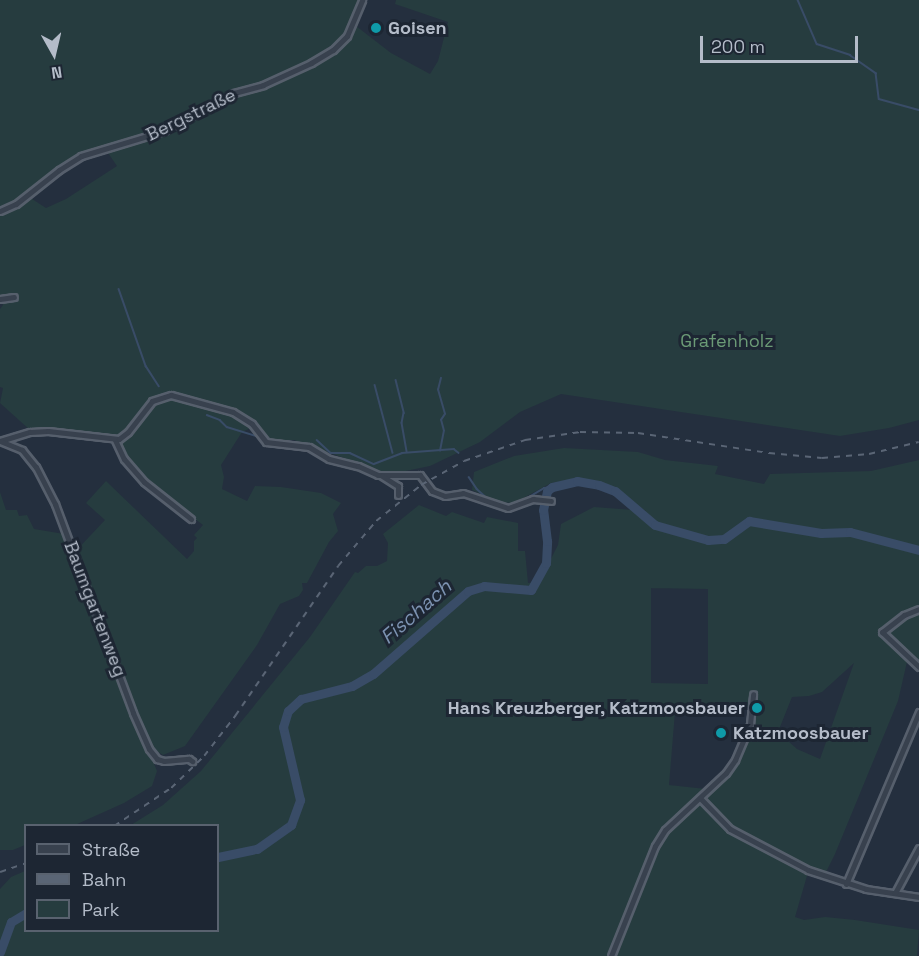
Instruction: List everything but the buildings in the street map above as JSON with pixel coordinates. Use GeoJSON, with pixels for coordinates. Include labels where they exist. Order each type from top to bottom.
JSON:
{"type":"FeatureCollection","features":[{"type":"Feature","properties":{"kind":"street","name":"Bergstraße"},"geometry":{"type":"LineString","coordinates":[[0,211],[16,204],[59,170],[81,156],[164,131],[234,93],[263,85],[311,63],[333,50],[346,36],[362,0]]}},
{"type":"Feature","properties":{"kind":"street"},"geometry":{"type":"LineString","coordinates":[[0,299],[14,297]]}},
{"type":"Feature","properties":{"kind":"street"},"geometry":{"type":"LineString","coordinates":[[0,441],[30,432],[48,431],[115,440],[128,432],[152,400],[171,395],[233,412],[252,424],[266,442],[309,447],[329,459],[358,466],[398,486],[398,495]]}},
{"type":"Feature","properties":{"kind":"street"},"geometry":{"type":"LineString","coordinates":[[115,440],[124,459],[144,482],[190,519]]}},
{"type":"Feature","properties":{"kind":"street","name":"Baumgartenweg"},"geometry":{"type":"LineString","coordinates":[[0,441],[22,450],[36,466],[55,504],[133,713],[149,749],[157,759],[164,761],[189,759],[192,761]]}},
{"type":"Feature","properties":{"kind":"street"},"geometry":{"type":"LineString","coordinates":[[378,475],[420,475],[432,491],[439,494],[448,496],[463,493],[508,508],[541,499],[551,501]]}},
{"type":"Feature","properties":{"kind":"street"},"geometry":{"type":"LineString","coordinates":[[919,609],[904,615],[882,632],[919,667]]}},
{"type":"Feature","properties":{"kind":"street"},"geometry":{"type":"LineString","coordinates":[[611,956],[656,846],[665,830],[735,760],[750,724],[753,694]]}},
{"type":"Feature","properties":{"kind":"street"},"geometry":{"type":"LineString","coordinates":[[846,884],[919,712]]}},
{"type":"Feature","properties":{"kind":"street"},"geometry":{"type":"LineString","coordinates":[[699,798],[730,829],[808,870],[846,884],[919,897]]}},
{"type":"Feature","properties":{"kind":"street"},"geometry":{"type":"LineString","coordinates":[[895,892],[919,848]]}},
{"type":"Feature","properties":{"kind":"green space"},"geometry":{"type":"Polygon","coordinates":[[[0,0],[360,0],[351,23],[340,39],[318,55],[278,77],[227,93],[169,127],[82,154],[0,210],[0,0]]]}},
{"type":"Feature","properties":{"kind":"green space","name":"Grafenholz"},"geometry":{"type":"Polygon","coordinates":[[[396,0],[919,0],[919,420],[889,428],[840,436],[561,394],[520,412],[480,442],[430,466],[396,473],[383,472],[294,440],[269,440],[253,427],[242,432],[221,465],[224,477],[222,489],[247,501],[255,486],[321,493],[341,503],[333,514],[338,531],[329,542],[307,583],[302,583],[303,590],[299,596],[280,604],[257,645],[185,746],[163,755],[155,750],[149,751],[157,771],[152,786],[124,803],[77,824],[24,824],[24,845],[13,850],[0,850],[0,492],[6,510],[17,510],[19,516],[27,515],[34,529],[64,534],[73,554],[105,520],[86,503],[106,481],[187,559],[194,551],[194,541],[197,538],[194,535],[203,525],[153,487],[109,437],[68,430],[30,430],[0,403],[3,388],[0,387],[0,309],[3,305],[0,297],[0,214],[29,197],[46,208],[66,199],[117,166],[106,150],[157,136],[215,104],[293,74],[327,55],[356,26],[391,53],[430,74],[438,61],[448,22],[395,4],[396,0]]]}},
{"type":"Feature","properties":{"kind":"green space"},"geometry":{"type":"Polygon","coordinates":[[[564,448],[638,452],[665,460],[718,466],[715,474],[764,484],[770,474],[871,471],[919,460],[919,662],[909,653],[898,701],[835,854],[825,874],[809,869],[795,917],[804,920],[825,917],[855,920],[919,930],[917,956],[0,956],[0,889],[11,877],[24,871],[24,932],[219,932],[219,824],[133,824],[163,805],[201,771],[310,637],[355,572],[358,573],[366,566],[377,566],[387,561],[388,543],[383,534],[419,505],[446,516],[452,512],[484,523],[487,517],[518,523],[518,551],[525,551],[528,583],[539,582],[558,545],[561,524],[594,507],[646,511],[599,484],[577,479],[551,483],[514,503],[500,502],[472,490],[474,472],[514,456],[564,448]],[[651,588],[651,683],[708,684],[708,589],[651,588]],[[854,663],[822,692],[809,696],[792,697],[778,732],[797,749],[820,759],[854,663]],[[725,705],[719,714],[675,712],[669,785],[706,789],[730,766],[747,726],[749,707],[725,705]]]}},
{"type":"Feature","properties":{"kind":"waterway"},"geometry":{"type":"LineString","coordinates":[[798,0],[817,44],[850,55],[876,73],[879,99],[919,110]]}},
{"type":"Feature","properties":{"kind":"waterway"},"geometry":{"type":"LineString","coordinates":[[119,289],[146,366],[159,386]]}},
{"type":"Feature","properties":{"kind":"waterway"},"geometry":{"type":"LineString","coordinates":[[440,451],[444,431],[441,420],[445,414],[438,390],[441,378]]}},
{"type":"Feature","properties":{"kind":"waterway"},"geometry":{"type":"LineString","coordinates":[[396,380],[404,413],[402,423],[407,452]]}},
{"type":"Feature","properties":{"kind":"waterway"},"geometry":{"type":"LineString","coordinates":[[375,385],[393,453]]}},
{"type":"Feature","properties":{"kind":"waterway"},"geometry":{"type":"LineString","coordinates":[[207,415],[220,420],[227,427],[260,437]]}},
{"type":"Feature","properties":{"kind":"waterway"},"geometry":{"type":"LineString","coordinates":[[317,440],[331,453],[350,453],[374,464],[402,453],[454,449],[459,453]]}},
{"type":"Feature","properties":{"kind":"waterway"},"geometry":{"type":"LineString","coordinates":[[469,477],[488,499]]}},
{"type":"Feature","properties":{"kind":"waterway","name":"Fischach"},"geometry":{"type":"LineString","coordinates":[[219,857],[257,849],[291,825],[300,800],[283,727],[288,711],[301,699],[352,686],[373,674],[468,591],[484,586],[531,590],[546,563],[547,541],[543,510],[547,491],[552,487],[577,481],[599,485],[615,491],[655,525],[708,540],[724,539],[749,521],[821,533],[850,532],[919,550]]}},
{"type":"Feature","properties":{"kind":"waterway"},"geometry":{"type":"LineString","coordinates":[[526,499],[544,488],[552,487]]}},
{"type":"Feature","properties":{"kind":"waterway","name":"Fischach"},"geometry":{"type":"LineString","coordinates":[[0,952],[11,922],[24,914]]}},
{"type":"Feature","properties":{"kind":"railway"},"geometry":{"type":"LineString","coordinates":[[117,824],[171,788],[204,756],[235,716],[338,566],[376,521],[421,485],[464,461],[525,440],[580,432],[638,433],[769,453],[822,458],[869,454],[919,442]]}},
{"type":"Feature","properties":{"kind":"railway"},"geometry":{"type":"LineString","coordinates":[[0,872],[24,864]]}},
{"type":"Feature","properties":{"kind":"place","name":"Goisen"},"geometry":{"type":"Point","coordinates":[376,28]}},
{"type":"Feature","properties":{"kind":"place","name":"Hans Kreuzberger, Katzmoosbauer"},"geometry":{"type":"Point","coordinates":[757,708]}},
{"type":"Feature","properties":{"kind":"place","name":"Katzmoosbauer"},"geometry":{"type":"Point","coordinates":[721,733]}}]}
